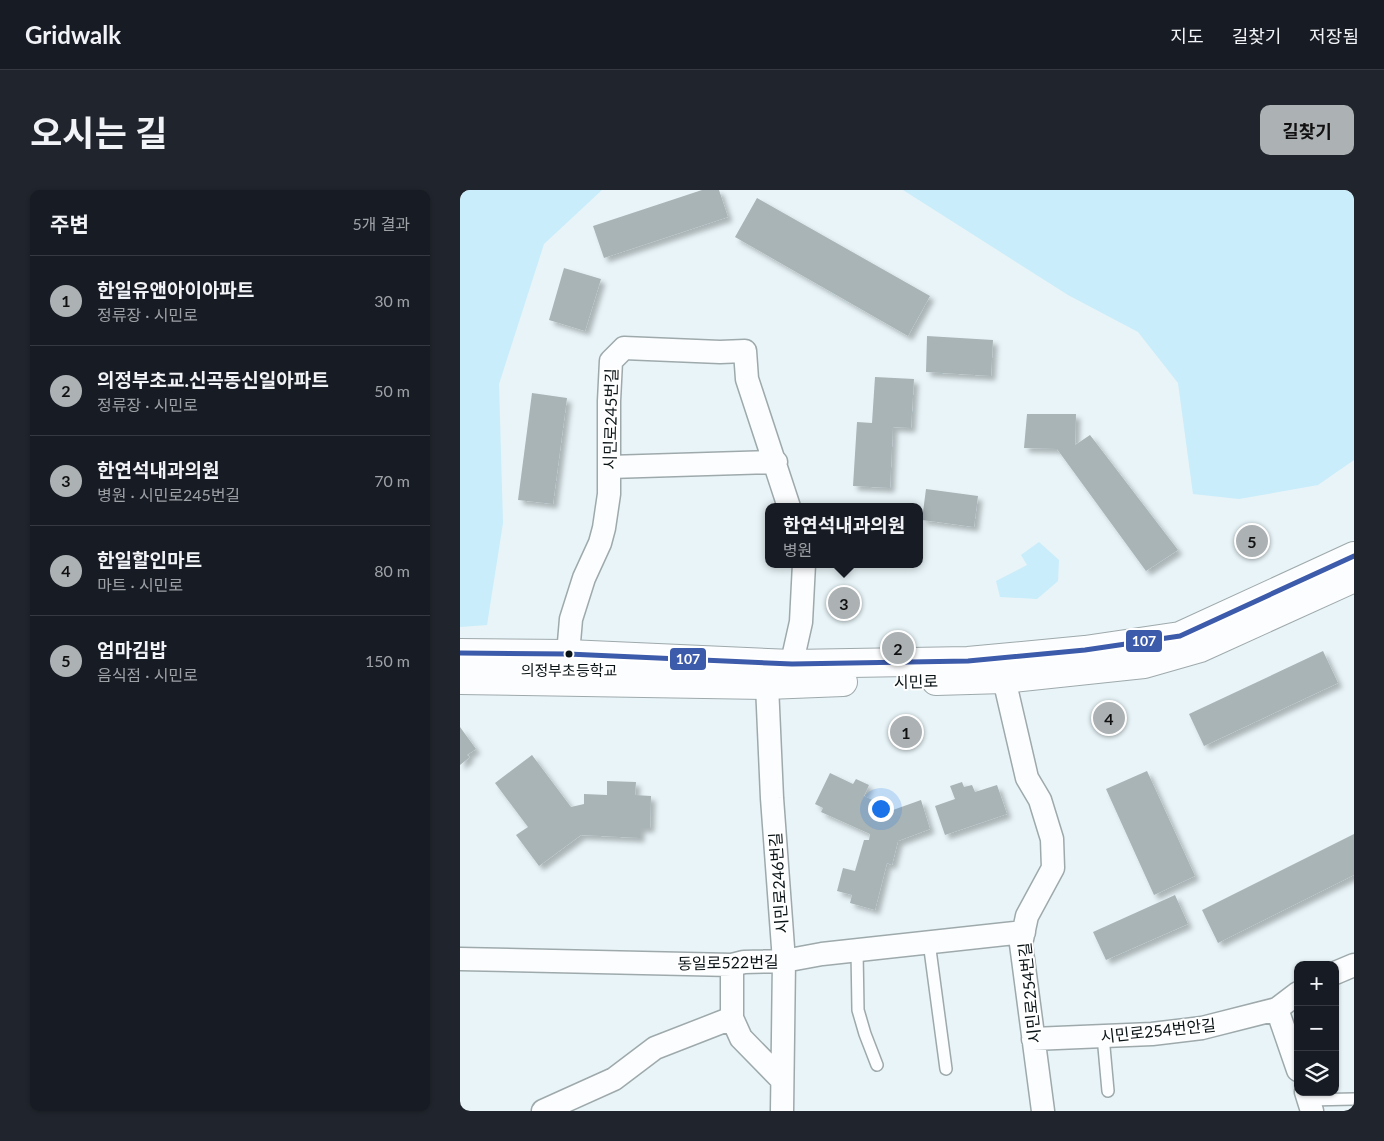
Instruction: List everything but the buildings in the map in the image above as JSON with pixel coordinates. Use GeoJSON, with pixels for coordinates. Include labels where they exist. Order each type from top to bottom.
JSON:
{"type":"FeatureCollection","features":[{"type":"Feature","properties":{"kind":"street","name":"시민로245번길"},"geometry":{"type":"LineString","coordinates":[[568,654],[571,619],[584,578],[600,543],[604,528],[609,494],[608,401],[611,361],[624,348],[720,352],[745,351],[747,379],[776,462],[788,503]]}},
{"type":"Feature","properties":{"kind":"street"},"geometry":{"type":"LineString","coordinates":[[610,467],[776,462]]}},
{"type":"Feature","properties":{"kind":"street","name":"시민로"},"geometry":{"type":"LineString","coordinates":[[460,653],[568,654],[782,677],[1085,650],[1180,636],[1354,556]]}},
{"type":"Feature","properties":{"kind":"street"},"geometry":{"type":"LineString","coordinates":[[782,677],[801,622],[804,568]]}},
{"type":"Feature","properties":{"kind":"street","name":"시민로"},"geometry":{"type":"LineString","coordinates":[[460,680],[782,677],[1004,679],[1144,664],[1200,648],[1354,578]]}},
{"type":"Feature","properties":{"kind":"street","name":"시민로246번길"},"geometry":{"type":"LineString","coordinates":[[782,677],[772,798],[784,961],[782,1111]]}},
{"type":"Feature","properties":{"kind":"street","name":"시민로254번길"},"geometry":{"type":"LineString","coordinates":[[1004,679],[1027,778],[1040,800],[1052,839],[1053,868],[1027,916],[1021,944],[1042,1111]]}},
{"type":"Feature","properties":{"kind":"street","name":"동일로522번길"},"geometry":{"type":"LineString","coordinates":[[460,959],[732,965],[744,962],[784,961],[806,956],[1024,932]]}},
{"type":"Feature","properties":{"kind":"street"},"geometry":{"type":"LineString","coordinates":[[1339,970],[1354,964]]}},
{"type":"Feature","properties":{"kind":"street"},"geometry":{"type":"LineString","coordinates":[[732,965],[732,1018],[741,1038],[782,1080]]}},
{"type":"Feature","properties":{"kind":"street"},"geometry":{"type":"LineString","coordinates":[[1294,996],[1277,1009],[1294,1058]]}},
{"type":"Feature","properties":{"kind":"street","name":"시민로254번안길"},"geometry":{"type":"LineString","coordinates":[[1033,1039],[1152,1034],[1202,1028],[1277,1009]]}},
{"type":"Feature","properties":{"kind":"street"},"geometry":{"type":"LineString","coordinates":[[543,1111],[614,1079],[655,1048],[732,1018]]}},
{"type":"Feature","properties":{"kind":"lane"},"geometry":{"type":"LineString","coordinates":[[929,942],[946,1069]]}},
{"type":"Feature","properties":{"kind":"lane"},"geometry":{"type":"LineString","coordinates":[[857,950],[858,1010],[864,1034],[877,1065]]}},
{"type":"Feature","properties":{"kind":"lane"},"geometry":{"type":"LineString","coordinates":[[1103,1036],[1108,1090]]}},
{"type":"Feature","properties":{"kind":"lane"},"geometry":{"type":"LineString","coordinates":[[1309,1101],[1354,1099]]}},
{"type":"Feature","properties":{"kind":"shaded area"},"geometry":{"type":"Polygon","coordinates":[[[460,190],[602,190],[544,244],[499,384],[503,523],[487,625],[460,627],[460,190]]]}},
{"type":"Feature","properties":{"kind":"shaded area"},"geometry":{"type":"Polygon","coordinates":[[[903,190],[1354,190],[1354,460],[1318,485],[1239,499],[1193,494],[1178,383],[1138,332],[1068,295],[903,190]]]}},
{"type":"Feature","properties":{"kind":"shaded area"},"geometry":{"type":"Polygon","coordinates":[[[1039,542],[1059,560],[1058,581],[1037,599],[1000,597],[996,581],[1027,565],[1021,555],[1039,542]]]}},
{"type":"Feature","properties":{"kind":"transit line","name":"107"},"geometry":{"type":"LineString","coordinates":[[460,653],[568,654],[792,664],[968,661],[1085,650],[1180,636],[1354,556]]}},
{"type":"Feature","properties":{"kind":"place","name":"엄마김밥"},"geometry":{"type":"Point","coordinates":[1252,541]}},
{"type":"Feature","properties":{"kind":"place","name":"한연석내과의원"},"geometry":{"type":"Point","coordinates":[844,603]}},
{"type":"Feature","properties":{"kind":"place","name":"의정부초교.신곡동신일아파트"},"geometry":{"type":"Point","coordinates":[898,648]}},
{"type":"Feature","properties":{"kind":"place","name":"의정부초등학교"},"geometry":{"type":"Point","coordinates":[569,654]}},
{"type":"Feature","properties":{"kind":"place","name":"한일할인마트"},"geometry":{"type":"Point","coordinates":[1109,718]}},
{"type":"Feature","properties":{"kind":"place","name":"한일유앤아이아파트"},"geometry":{"type":"Point","coordinates":[906,732]}}]}
